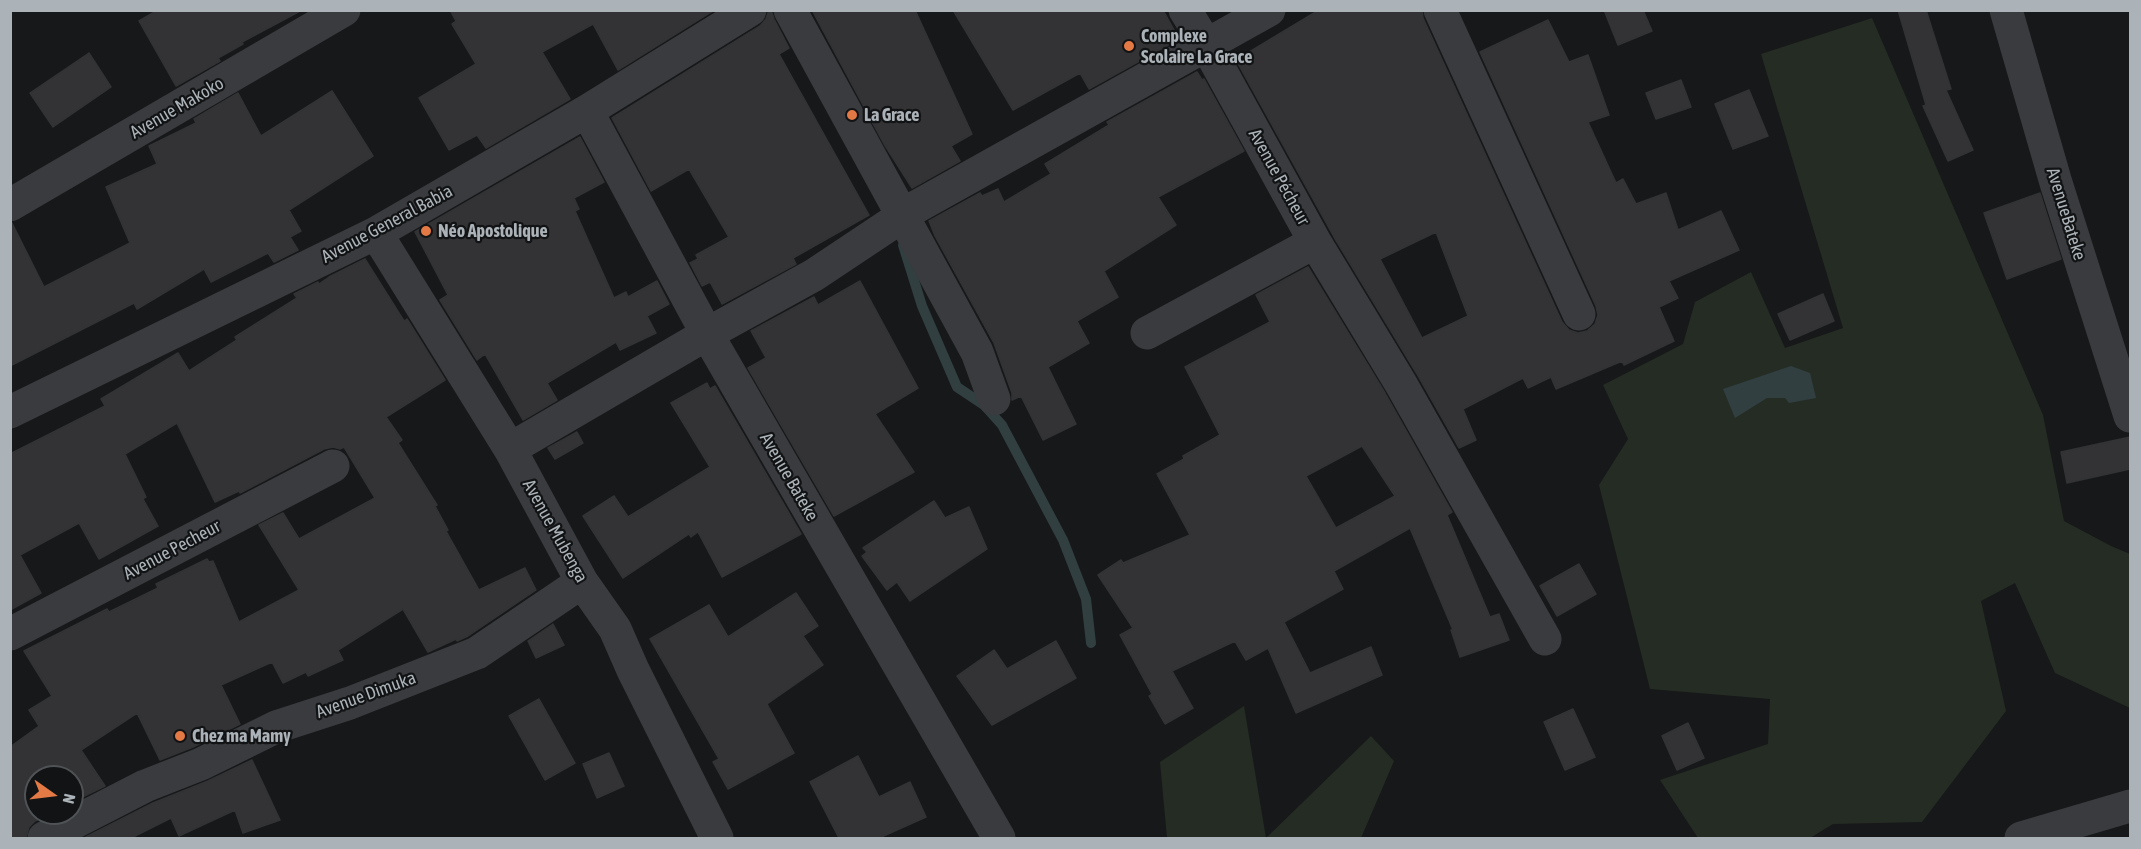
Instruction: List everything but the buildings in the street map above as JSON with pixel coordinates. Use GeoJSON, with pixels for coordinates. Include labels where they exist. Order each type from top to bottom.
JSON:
{"type":"FeatureCollection","features":[{"type":"Feature","properties":{"kind":"street","name":"Avenue Makoko"},"geometry":{"type":"LineString","coordinates":[[10,205],[344,10]]}},
{"type":"Feature","properties":{"kind":"street","name":"Avenue General Babia"},"geometry":{"type":"LineString","coordinates":[[10,412],[376,233],[587,111],[750,10]]}},
{"type":"Feature","properties":{"kind":"street"},"geometry":{"type":"LineString","coordinates":[[790,10],[977,352],[994,399]]}},
{"type":"Feature","properties":{"kind":"street","name":"Avenue Pécheur"},"geometry":{"type":"LineString","coordinates":[[1185,10],[1315,242],[1376,342],[1545,639]]}},
{"type":"Feature","properties":{"kind":"street"},"geometry":{"type":"LineString","coordinates":[[510,449],[707,334],[814,275],[902,216],[1269,10]]}},
{"type":"Feature","properties":{"kind":"street"},"geometry":{"type":"LineString","coordinates":[[1440,10],[1579,314]]}},
{"type":"Feature","properties":{"kind":"street","name":"AvenueBateke"},"geometry":{"type":"LineString","coordinates":[[2006,10],[2056,183],[2130,416]]}},
{"type":"Feature","properties":{"kind":"street","name":"Avenue Bateke"},"geometry":{"type":"LineString","coordinates":[[587,111],[707,334],[999,838]]}},
{"type":"Feature","properties":{"kind":"street","name":"Avenue Mubenga"},"geometry":{"type":"LineString","coordinates":[[376,233],[510,449],[582,582],[615,629],[633,670],[717,838]]}},
{"type":"Feature","properties":{"kind":"street"},"geometry":{"type":"LineString","coordinates":[[1147,333],[1315,242]]}},
{"type":"Feature","properties":{"kind":"street","name":"Avenue Pecheur"},"geometry":{"type":"LineString","coordinates":[[10,634],[333,466]]}},
{"type":"Feature","properties":{"kind":"street","name":"Avenue Dimuka"},"geometry":{"type":"LineString","coordinates":[[44,838],[145,786],[201,764],[276,728],[350,704],[477,653],[582,582]]}},
{"type":"Feature","properties":{"kind":"street"},"geometry":{"type":"LineString","coordinates":[[2021,838],[2130,806]]}},
{"type":"Feature","properties":{"kind":"shaded area"},"geometry":{"type":"Polygon","coordinates":[[[1872,18],[2043,415],[2064,521],[2130,554],[2130,708],[2055,673],[2015,583],[1981,601],[2006,711],[1922,822],[1833,824],[1810,838],[1698,838],[1660,780],[1768,744],[1770,699],[1650,689],[1599,485],[1628,439],[1603,385],[1683,344],[1695,302],[1751,272],[1785,348],[1843,328],[1761,54],[1872,18]]]}},
{"type":"Feature","properties":{"kind":"shaded area"},"geometry":{"type":"Polygon","coordinates":[[[1791,366],[1810,373],[1816,398],[1789,403],[1785,398],[1767,398],[1735,418],[1723,389],[1791,366]]]}},
{"type":"Feature","properties":{"kind":"shaded area"},"geometry":{"type":"Polygon","coordinates":[[[1244,706],[1266,838],[1167,838],[1160,762],[1244,706]]]}},
{"type":"Feature","properties":{"kind":"shaded area"},"geometry":{"type":"Polygon","coordinates":[[[1371,736],[1394,761],[1361,838],[1266,838],[1371,736]]]}},
{"type":"Feature","properties":{"kind":"waterway"},"geometry":{"type":"LineString","coordinates":[[903,245],[922,306],[957,387],[984,405],[1002,425],[1063,540],[1086,599],[1091,643]]}},
{"type":"Feature","properties":{"kind":"place","name":"Complexe Scolaire La Grace"},"geometry":{"type":"Point","coordinates":[1129,46]}},
{"type":"Feature","properties":{"kind":"place","name":"La Grace"},"geometry":{"type":"Point","coordinates":[852,115]}},
{"type":"Feature","properties":{"kind":"place","name":"Néo Apostolique"},"geometry":{"type":"Point","coordinates":[426,231]}},
{"type":"Feature","properties":{"kind":"place","name":"Chez ma Mamy"},"geometry":{"type":"Point","coordinates":[180,736]}}]}
